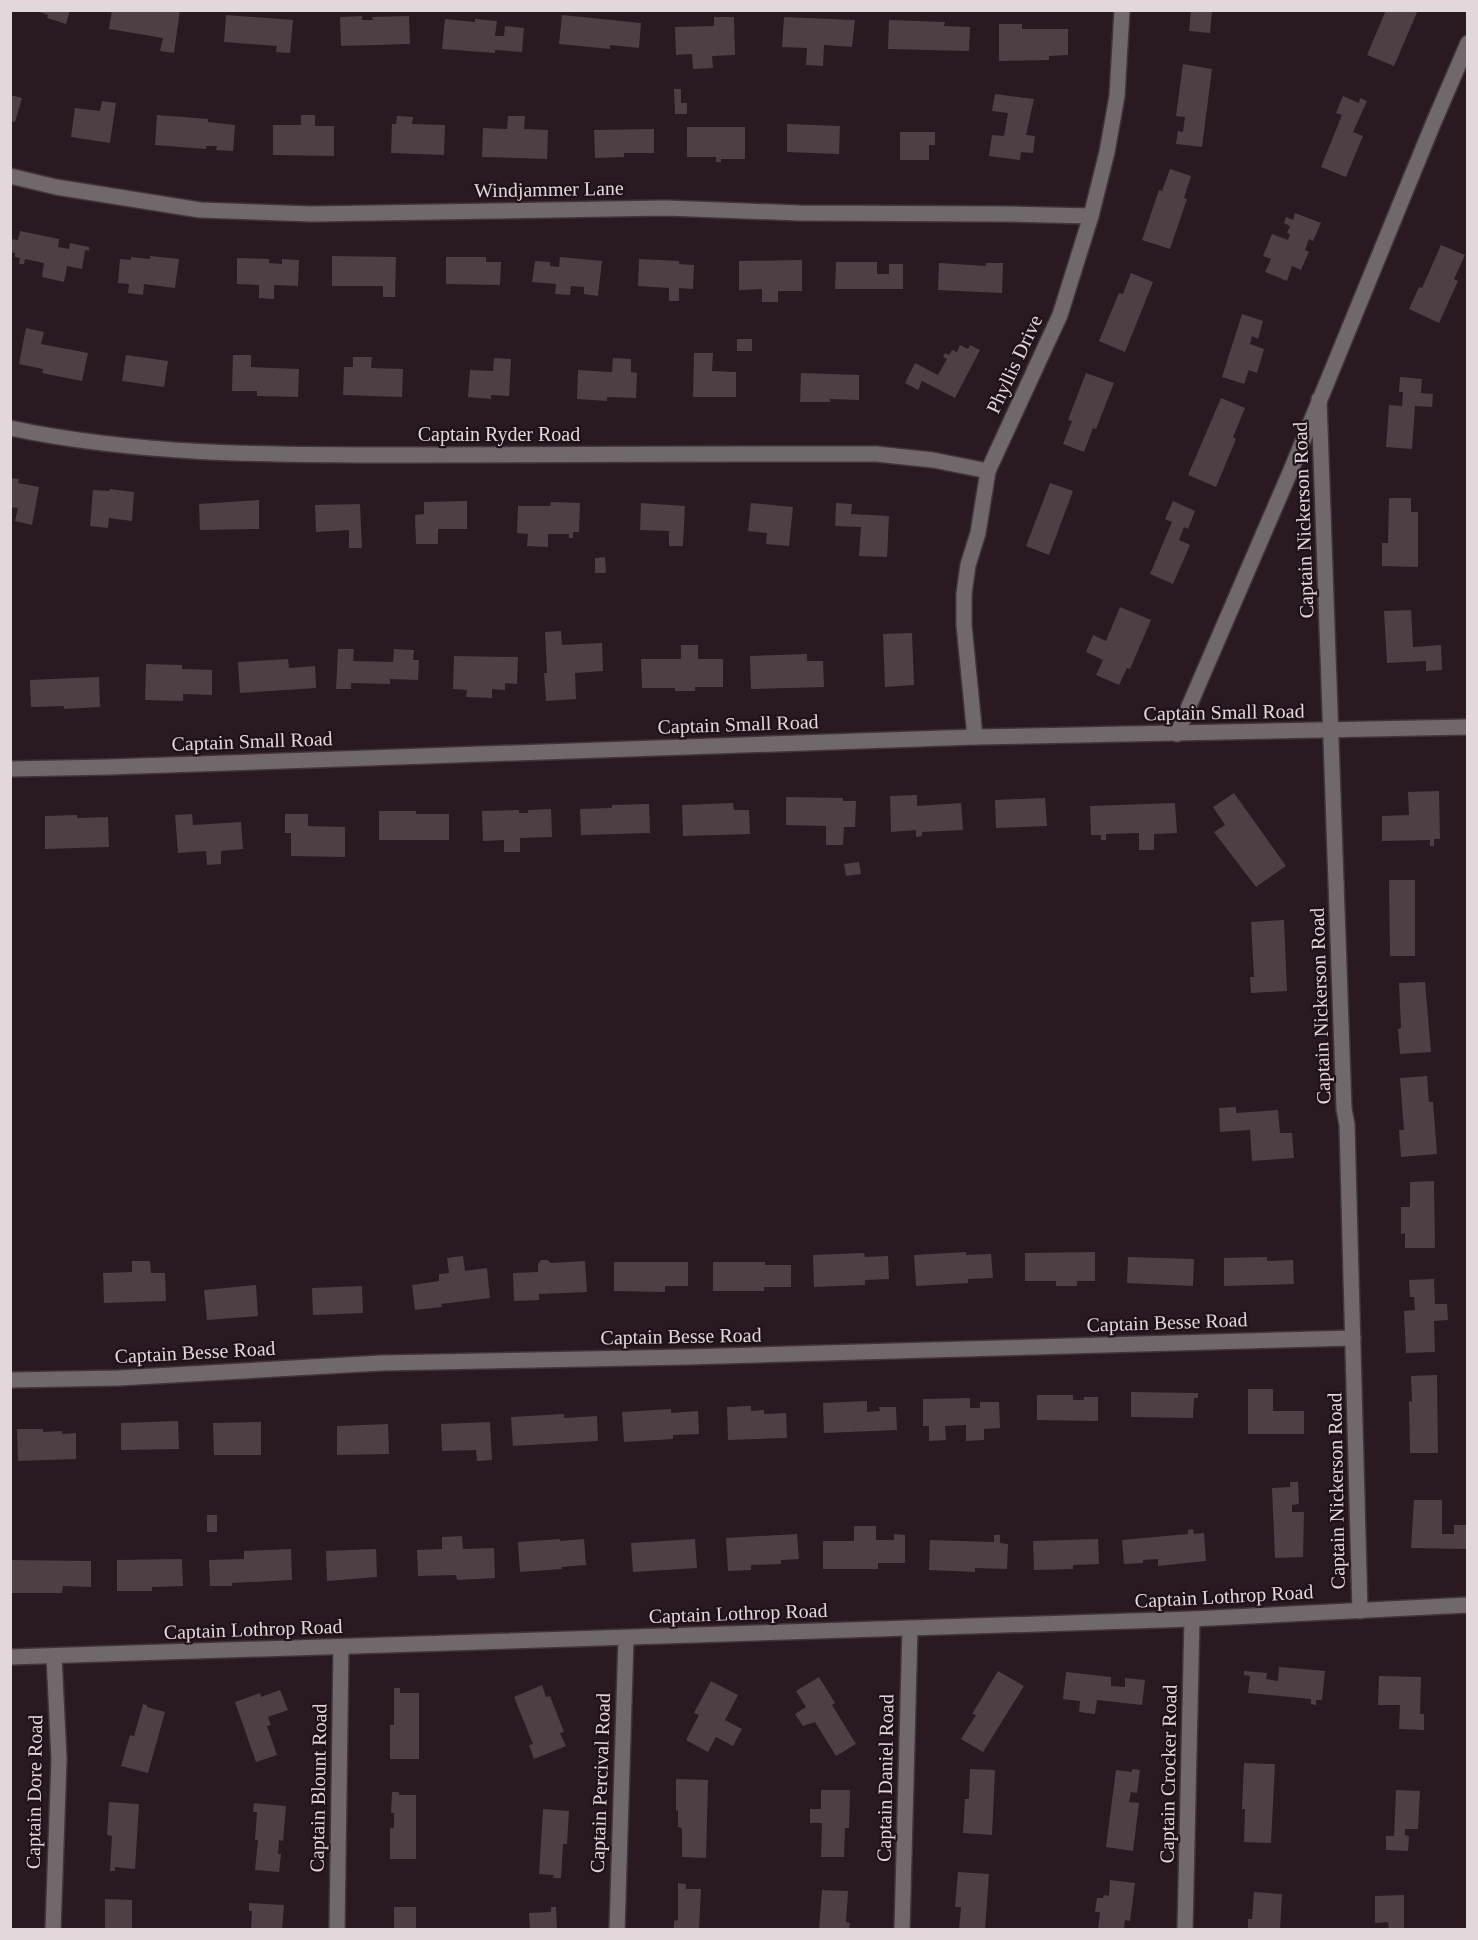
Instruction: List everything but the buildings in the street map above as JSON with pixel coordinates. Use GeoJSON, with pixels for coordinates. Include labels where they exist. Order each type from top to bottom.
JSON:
{"type":"FeatureCollection","features":[{"type":"Feature","properties":{"kind":"street","name":"Phyllis Drive"},"geometry":{"type":"LineString","coordinates":[[975,736],[963,625],[968,566],[978,533],[988,471],[1060,315],[1091,216],[1107,152],[1117,96],[1122,10]]}},
{"type":"Feature","properties":{"kind":"street","name":"Captain Nickerson Road"},"geometry":{"type":"LineString","coordinates":[[1177,734],[1291,470],[1467,43]]}},
{"type":"Feature","properties":{"kind":"street","name":"Windjammer Lane"},"geometry":{"type":"LineString","coordinates":[[10,176],[56,187],[211,210],[312,214],[666,208],[799,213],[1091,216]]}},
{"type":"Feature","properties":{"kind":"street","name":"Captain Nickerson Road"},"geometry":{"type":"LineString","coordinates":[[1319,399],[1353,1338],[1360,1611]]}},
{"type":"Feature","properties":{"kind":"street","name":"Captain Ryder Road"},"geometry":{"type":"LineString","coordinates":[[10,428],[62,438],[172,450],[308,455],[876,454],[933,460],[988,471]]}},
{"type":"Feature","properties":{"kind":"street","name":"Captain Small Road"},"geometry":{"type":"LineString","coordinates":[[10,769],[975,736],[1467,727]]}},
{"type":"Feature","properties":{"kind":"street","name":"Captain Besse Road"},"geometry":{"type":"LineString","coordinates":[[10,1380],[119,1378],[381,1363],[687,1357],[1353,1338]]}},
{"type":"Feature","properties":{"kind":"street","name":"Captain Lothrop Road"},"geometry":{"type":"LineString","coordinates":[[10,1657],[1192,1619],[1467,1605]]}},
{"type":"Feature","properties":{"kind":"street","name":"Captain Crocker Road"},"geometry":{"type":"LineString","coordinates":[[1185,1929],[1192,1619]]}},
{"type":"Feature","properties":{"kind":"street","name":"Captain Daniel Road"},"geometry":{"type":"LineString","coordinates":[[902,1929],[910,1628]]}},
{"type":"Feature","properties":{"kind":"street","name":"Captain Percival Road"},"geometry":{"type":"LineString","coordinates":[[617,1929],[626,1638]]}},
{"type":"Feature","properties":{"kind":"street","name":"Captain Blount Road"},"geometry":{"type":"LineString","coordinates":[[337,1929],[341,1648]]}},
{"type":"Feature","properties":{"kind":"street","name":"Captain Dore Road"},"geometry":{"type":"LineString","coordinates":[[53,1929],[59,1759],[54,1656]]}}]}
